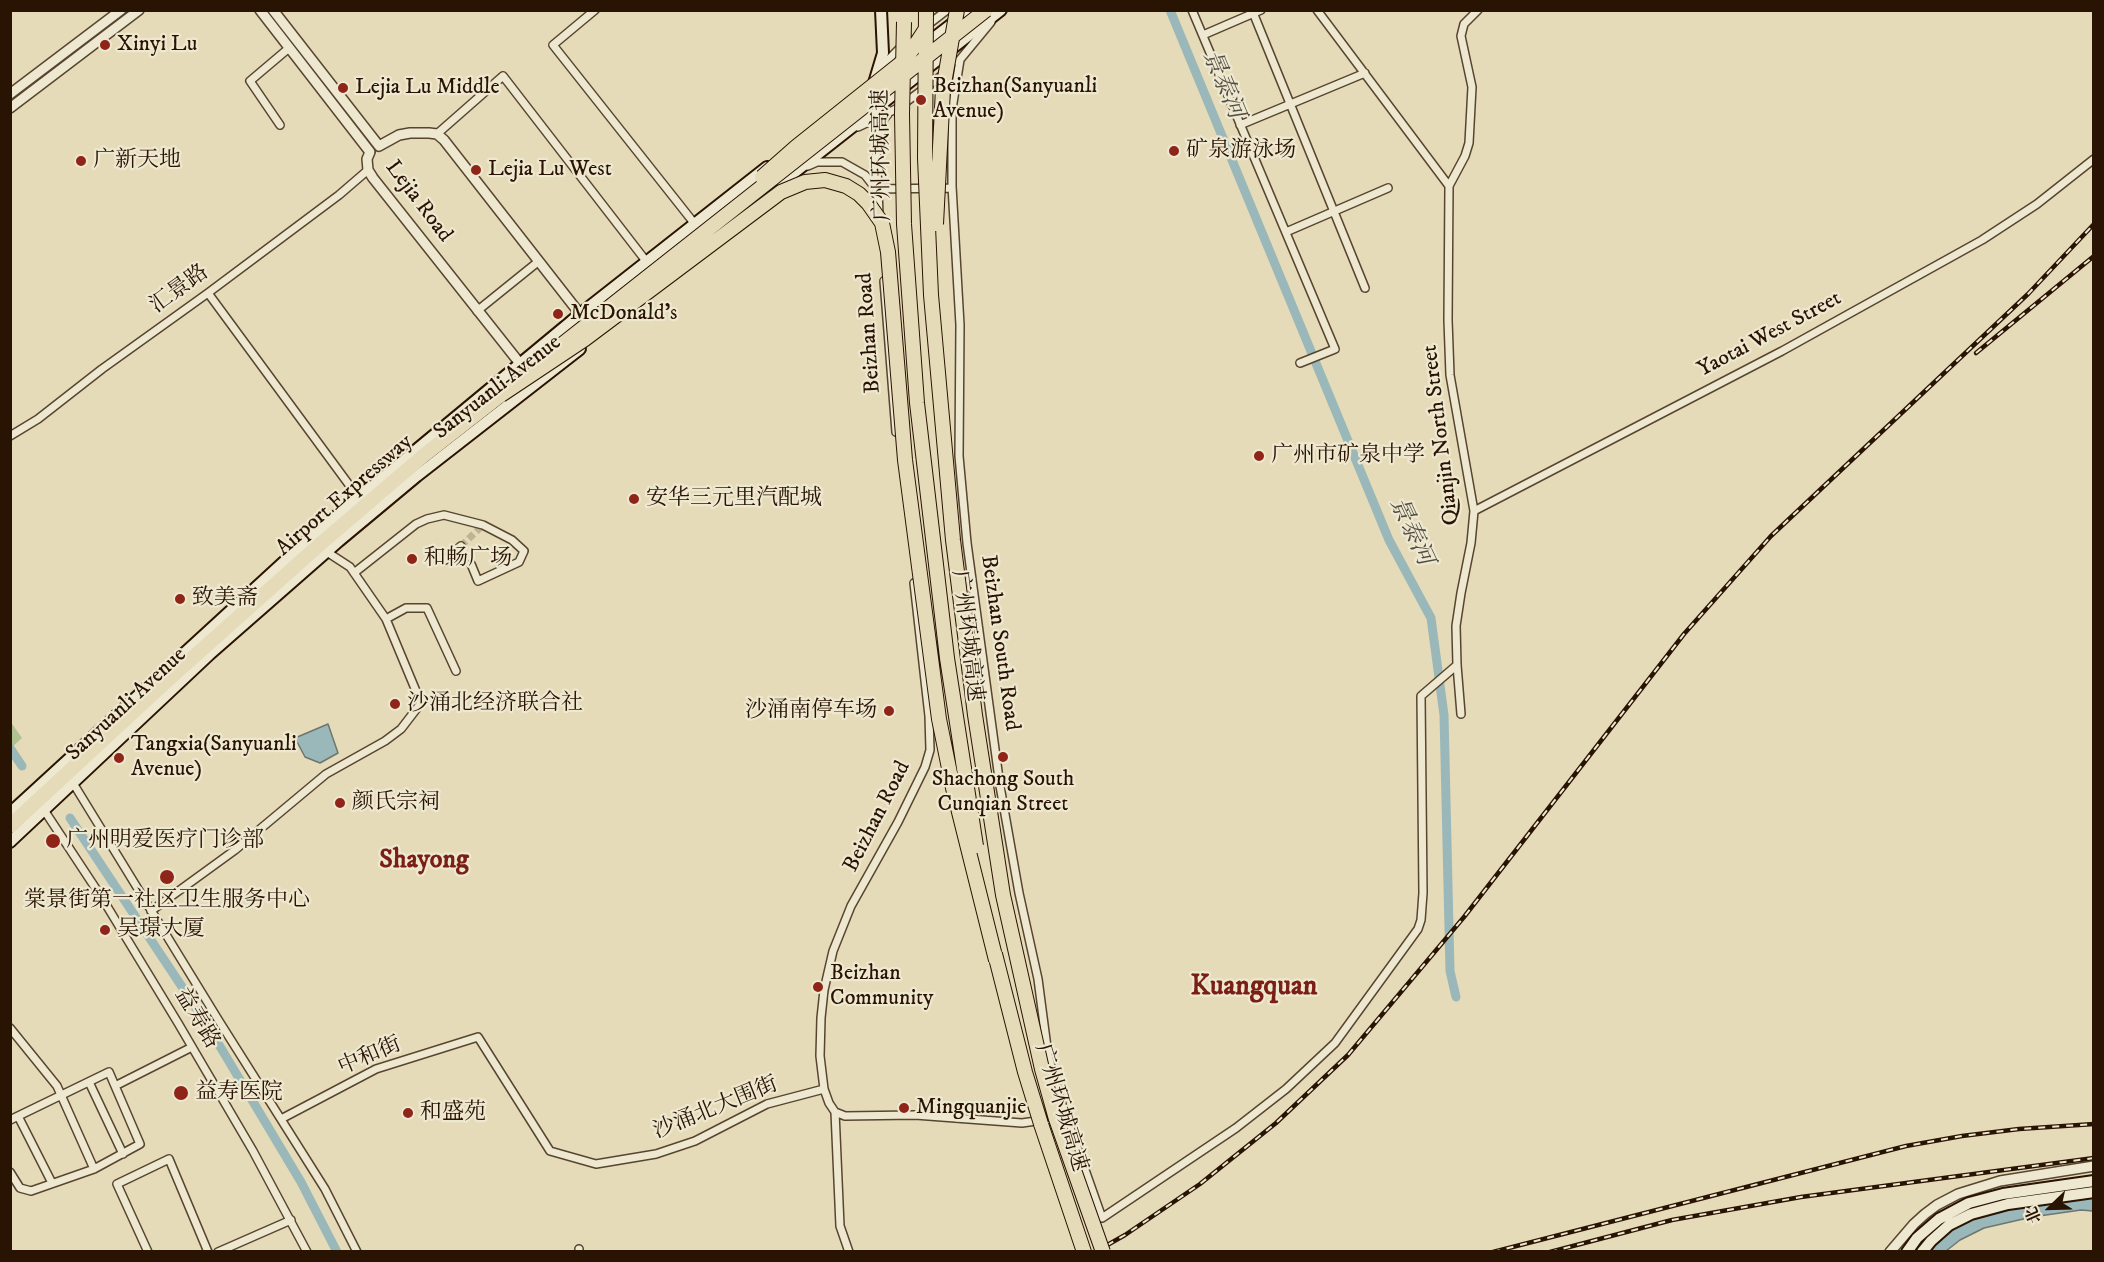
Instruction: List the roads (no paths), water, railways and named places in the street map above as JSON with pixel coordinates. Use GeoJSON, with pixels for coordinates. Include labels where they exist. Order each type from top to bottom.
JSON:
{"type":"FeatureCollection","features":[{"type":"Feature","properties":{"kind":"highway","name":"广州环城高速"},"geometry":{"type":"LineString","coordinates":[[926,10],[925,158],[934,346],[967,657],[1003,895],[1042,1069],[1056,1119],[1103,1251]]}},
{"type":"Feature","properties":{"kind":"highway"},"geometry":{"type":"LineString","coordinates":[[722,217],[768,171],[900,64],[917,43],[933,10]]}},
{"type":"Feature","properties":{"kind":"highway"},"geometry":{"type":"LineString","coordinates":[[934,346],[940,129],[943,89],[957,10]]}},
{"type":"Feature","properties":{"kind":"highway"},"geometry":{"type":"LineString","coordinates":[[722,217],[986,10]]}},
{"type":"Feature","properties":{"kind":"highway","name":"广州环城高速"},"geometry":{"type":"LineString","coordinates":[[904,14],[902,114],[904,224],[917,403],[963,775],[996,960],[1037,1114],[1084,1251]]}},
{"type":"Feature","properties":{"kind":"highway"},"geometry":{"type":"LineString","coordinates":[[501,395],[585,339],[781,192],[805,182],[825,180],[840,183],[854,190],[868,203],[882,223],[888,252],[904,460],[939,719],[958,810],[996,960]]}},
{"type":"Feature","properties":{"kind":"highway","name":"Airport Expressway"},"geometry":{"type":"LineString","coordinates":[[10,826],[178,671],[390,484],[722,217]]}},
{"type":"Feature","properties":{"kind":"main road"},"geometry":{"type":"LineString","coordinates":[[874,83],[883,53],[881,10]]}},
{"type":"Feature","properties":{"kind":"main road","name":"Sanyuanli Avenue"},"geometry":{"type":"LineString","coordinates":[[10,842],[210,654],[417,476],[501,395],[519,364],[694,223],[970,10]]}},
{"type":"Feature","properties":{"kind":"main road","name":"Sanyuanli Avenue"},"geometry":{"type":"LineString","coordinates":[[10,813],[358,496],[501,395],[536,384],[794,171],[1000,11]]}},
{"type":"Feature","properties":{"kind":"main road"},"geometry":{"type":"LineString","coordinates":[[1907,1251],[1917,1238],[1939,1219],[1969,1203],[2003,1194],[2094,1181]]}},
{"type":"Feature","properties":{"kind":"main road"},"geometry":{"type":"LineString","coordinates":[[1922,1251],[1949,1225],[1982,1210],[2094,1192]]}},
{"type":"Feature","properties":{"kind":"street"},"geometry":{"type":"LineString","coordinates":[[10,94],[121,10]]}},
{"type":"Feature","properties":{"kind":"street"},"geometry":{"type":"LineString","coordinates":[[10,108],[139,10]]}},
{"type":"Feature","properties":{"kind":"street","name":"Lejia Road"},"geometry":{"type":"LineString","coordinates":[[260,10],[370,152],[367,159],[368,170],[536,384]]}},
{"type":"Feature","properties":{"kind":"street","name":"Lejia Road"},"geometry":{"type":"LineString","coordinates":[[273,10],[379,146],[399,135],[437,134]]}},
{"type":"Feature","properties":{"kind":"street"},"geometry":{"type":"LineString","coordinates":[[595,10],[552,45],[694,223]]}},
{"type":"Feature","properties":{"kind":"street"},"geometry":{"type":"LineString","coordinates":[[874,83],[889,59],[947,10]]}},
{"type":"Feature","properties":{"kind":"street"},"geometry":{"type":"LineString","coordinates":[[1192,10],[1335,349],[1300,363]]}},
{"type":"Feature","properties":{"kind":"street"},"geometry":{"type":"LineString","coordinates":[[1203,35],[1261,10]]}},
{"type":"Feature","properties":{"kind":"street"},"geometry":{"type":"LineString","coordinates":[[1317,10],[1449,186],[1465,156],[1469,143],[1472,87],[1461,36],[1464,24],[1478,10]]}},
{"type":"Feature","properties":{"kind":"street"},"geometry":{"type":"LineString","coordinates":[[844,132],[888,114],[927,87],[960,60],[1000,11]]}},
{"type":"Feature","properties":{"kind":"street"},"geometry":{"type":"LineString","coordinates":[[1252,12],[1365,288]]}},
{"type":"Feature","properties":{"kind":"street"},"geometry":{"type":"LineString","coordinates":[[280,125],[250,81],[289,48]]}},
{"type":"Feature","properties":{"kind":"street","name":"Beizhan South Road"},"geometry":{"type":"LineString","coordinates":[[960,60],[952,109],[952,188],[960,314],[958,429],[964,514],[1000,786],[1038,979],[1048,1055],[1066,1116],[1102,1218],[1236,1128],[1286,1089],[1335,1043],[1418,929],[1423,893],[1421,696],[1457,665]]}},
{"type":"Feature","properties":{"kind":"street"},"geometry":{"type":"LineString","coordinates":[[1240,124],[1365,73]]}},
{"type":"Feature","properties":{"kind":"street"},"geometry":{"type":"LineString","coordinates":[[580,314],[451,148],[437,134],[503,76],[646,261]]}},
{"type":"Feature","properties":{"kind":"street","name":"Beizhan Road"},"geometry":{"type":"LineString","coordinates":[[835,1112],[824,1089],[820,1056],[824,990],[833,951],[851,906],[898,822],[925,767],[930,742],[914,575],[896,430],[877,189],[876,146],[882,121],[888,114]]}},
{"type":"Feature","properties":{"kind":"street"},"geometry":{"type":"LineString","coordinates":[[370,152],[379,146]]}},
{"type":"Feature","properties":{"kind":"street","name":"Yaotai West Street"},"geometry":{"type":"LineString","coordinates":[[1474,511],[1782,351],[1982,240],[2037,204],[2094,159]]}},
{"type":"Feature","properties":{"kind":"street"},"geometry":{"type":"LineString","coordinates":[[794,171],[817,162],[842,162],[865,175],[877,189],[952,188]]}},
{"type":"Feature","properties":{"kind":"street","name":"汇景路"},"geometry":{"type":"LineString","coordinates":[[10,436],[38,419],[102,369],[339,195],[368,170]]}},
{"type":"Feature","properties":{"kind":"street","name":"Qianjin North Street"},"geometry":{"type":"LineString","coordinates":[[1449,186],[1450,363],[1455,410],[1474,511],[1472,543],[1458,611],[1457,665],[1461,714]]}},
{"type":"Feature","properties":{"kind":"street"},"geometry":{"type":"LineString","coordinates":[[1286,232],[1389,188]]}},
{"type":"Feature","properties":{"kind":"street"},"geometry":{"type":"LineString","coordinates":[[477,311],[539,261]]}},
{"type":"Feature","properties":{"kind":"street"},"geometry":{"type":"LineString","coordinates":[[208,292],[358,496]]}},
{"type":"Feature","properties":{"kind":"street"},"geometry":{"type":"LineString","coordinates":[[354,573],[416,524],[444,515],[483,525],[512,540],[524,551],[519,562],[478,581],[471,564]]}},
{"type":"Feature","properties":{"kind":"street"},"geometry":{"type":"LineString","coordinates":[[446,560],[460,546]]}},
{"type":"Feature","properties":{"kind":"street"},"geometry":{"type":"LineString","coordinates":[[151,911],[235,850],[326,774],[386,741],[402,729],[421,703],[386,619],[350,567],[327,552]]}},
{"type":"Feature","properties":{"kind":"street"},"geometry":{"type":"LineString","coordinates":[[386,619],[406,608],[427,609],[456,671]]}},
{"type":"Feature","properties":{"kind":"street"},"geometry":{"type":"LineString","coordinates":[[73,783],[325,1189],[357,1251]]}},
{"type":"Feature","properties":{"kind":"street","name":"益寿路"},"geometry":{"type":"LineString","coordinates":[[44,810],[102,897],[192,1047],[307,1251]]}},
{"type":"Feature","properties":{"kind":"street"},"geometry":{"type":"LineString","coordinates":[[10,1028],[57,1086],[94,1169]]}},
{"type":"Feature","properties":{"kind":"street","name":"中和街"},"geometry":{"type":"LineString","coordinates":[[281,1119],[376,1069],[478,1037],[550,1151]]}},
{"type":"Feature","properties":{"kind":"street"},"geometry":{"type":"LineString","coordinates":[[115,1086],[192,1047]]}},
{"type":"Feature","properties":{"kind":"street"},"geometry":{"type":"LineString","coordinates":[[10,1120],[109,1072],[140,1144],[94,1169],[31,1191],[20,1188],[10,1172]]}},
{"type":"Feature","properties":{"kind":"street"},"geometry":{"type":"LineString","coordinates":[[89,1082],[123,1154]]}},
{"type":"Feature","properties":{"kind":"street","name":"沙涌北大围街"},"geometry":{"type":"LineString","coordinates":[[550,1151],[596,1164],[656,1154],[696,1141],[767,1104],[824,1089]]}},
{"type":"Feature","properties":{"kind":"street"},"geometry":{"type":"LineString","coordinates":[[849,1251],[840,1226],[835,1112],[845,1116],[915,1115],[1013,1123],[1031,1123],[1066,1116]]}},
{"type":"Feature","properties":{"kind":"street"},"geometry":{"type":"LineString","coordinates":[[18,1116],[52,1184]]}},
{"type":"Feature","properties":{"kind":"street"},"geometry":{"type":"LineString","coordinates":[[148,1251],[117,1184],[169,1159],[207,1251]]}},
{"type":"Feature","properties":{"kind":"street"},"geometry":{"type":"LineString","coordinates":[[1890,1251],[1914,1224],[1937,1205],[1958,1194],[1986,1184],[2015,1178],[2094,1166]]}},
{"type":"Feature","properties":{"kind":"street"},"geometry":{"type":"LineString","coordinates":[[218,1251],[291,1220]]}},
{"type":"Feature","properties":{"kind":"water"},"geometry":{"type":"Polygon","coordinates":[[[328,724],[338,753],[320,763],[305,757],[295,738],[328,724]]]}},
{"type":"Feature","properties":{"kind":"water"},"geometry":{"type":"Polygon","coordinates":[[[2093,1177],[2093,1211],[2081,1210],[2032,1217],[1984,1228],[1960,1240],[1946,1251],[1904,1252],[1918,1233],[2002,1190],[2058,1180],[2093,1177]]]}},
{"type":"Feature","properties":{"kind":"waterway","name":"景泰河"},"geometry":{"type":"LineString","coordinates":[[1170,10],[1389,540],[1431,618],[1444,715],[1450,971],[1456,997]]}},
{"type":"Feature","properties":{"kind":"waterway"},"geometry":{"type":"LineString","coordinates":[[10,748],[22,766]]}},
{"type":"Feature","properties":{"kind":"waterway"},"geometry":{"type":"LineString","coordinates":[[70,818],[206,1023],[301,1182],[337,1252]]}},
{"type":"Feature","properties":{"kind":"tunnel"},"geometry":{"type":"LineString","coordinates":[[461,546],[483,525]]}},
{"type":"Feature","properties":{"kind":"railway"},"geometry":{"type":"LineString","coordinates":[[1095,1252],[1125,1235],[1200,1184],[1276,1123],[1348,1055],[1464,917],[1684,634],[1771,536],[2028,294],[2094,224]]}},
{"type":"Feature","properties":{"kind":"railway"},"geometry":{"type":"LineString","coordinates":[[1976,353],[2094,256]]}},
{"type":"Feature","properties":{"kind":"railway"},"geometry":{"type":"LineString","coordinates":[[1493,1252],[1906,1146],[2019,1129],[2094,1124]]}},
{"type":"Feature","properties":{"kind":"railway"},"geometry":{"type":"LineString","coordinates":[[1550,1252],[1672,1220],[1801,1197],[2094,1158]]}},
{"type":"Feature","properties":{"kind":"place","name":"Xinyi Lu"},"geometry":{"type":"Point","coordinates":[105,45]}},
{"type":"Feature","properties":{"kind":"place","name":"Lejia Lu Middle"},"geometry":{"type":"Point","coordinates":[343,88]}},
{"type":"Feature","properties":{"kind":"place","name":"Beizhan(Sanyuanli Avenue)"},"geometry":{"type":"Point","coordinates":[921,100]}},
{"type":"Feature","properties":{"kind":"place","name":"矿泉游泳场"},"geometry":{"type":"Point","coordinates":[1174,151]}},
{"type":"Feature","properties":{"kind":"place","name":"广新天地"},"geometry":{"type":"Point","coordinates":[81,161]}},
{"type":"Feature","properties":{"kind":"place","name":"Lejia Lu West"},"geometry":{"type":"Point","coordinates":[476,170]}},
{"type":"Feature","properties":{"kind":"place","name":"McDonald's"},"geometry":{"type":"Point","coordinates":[558,314]}},
{"type":"Feature","properties":{"kind":"place","name":"广州市矿泉中学"},"geometry":{"type":"Point","coordinates":[1259,456]}},
{"type":"Feature","properties":{"kind":"place","name":"安华三元里汽配城"},"geometry":{"type":"Point","coordinates":[634,499]}},
{"type":"Feature","properties":{"kind":"place","name":"和畅广场"},"geometry":{"type":"Point","coordinates":[412,559]}},
{"type":"Feature","properties":{"kind":"place","name":"致美斋"},"geometry":{"type":"Point","coordinates":[180,599]}},
{"type":"Feature","properties":{"kind":"place","name":"沙涌北经济联合社"},"geometry":{"type":"Point","coordinates":[395,704]}},
{"type":"Feature","properties":{"kind":"place","name":"沙涌南停车场"},"geometry":{"type":"Point","coordinates":[889,711]}},
{"type":"Feature","properties":{"kind":"place","name":"Shachong South Cunqian Street"},"geometry":{"type":"Point","coordinates":[1003,757]}},
{"type":"Feature","properties":{"kind":"place","name":"Tangxia(Sanyuanli Avenue)"},"geometry":{"type":"Point","coordinates":[119,758]}},
{"type":"Feature","properties":{"kind":"place","name":"颜氏宗祠"},"geometry":{"type":"Point","coordinates":[340,803]}},
{"type":"Feature","properties":{"kind":"place","name":"广州明爱医疗门诊部"},"geometry":{"type":"Point","coordinates":[53,841]}},
{"type":"Feature","properties":{"kind":"place","name":"棠景街第一社区卫生服务中心"},"geometry":{"type":"Point","coordinates":[167,877]}},
{"type":"Feature","properties":{"kind":"place","name":"吴璟大厦"},"geometry":{"type":"Point","coordinates":[105,930]}},
{"type":"Feature","properties":{"kind":"place","name":"Beizhan Community"},"geometry":{"type":"Point","coordinates":[818,987]}},
{"type":"Feature","properties":{"kind":"place","name":"益寿医院"},"geometry":{"type":"Point","coordinates":[181,1093]}},
{"type":"Feature","properties":{"kind":"place","name":"Mingquanjie"},"geometry":{"type":"Point","coordinates":[904,1108]}},
{"type":"Feature","properties":{"kind":"place","name":"和盛苑"},"geometry":{"type":"Point","coordinates":[408,1113]}},
{"type":"Feature","properties":{"kind":"district","name":"Shayong"},"geometry":{"type":"Point","coordinates":[424,862]}},
{"type":"Feature","properties":{"kind":"district","name":"Kuangquan"},"geometry":{"type":"Point","coordinates":[1254,988]}}]}
